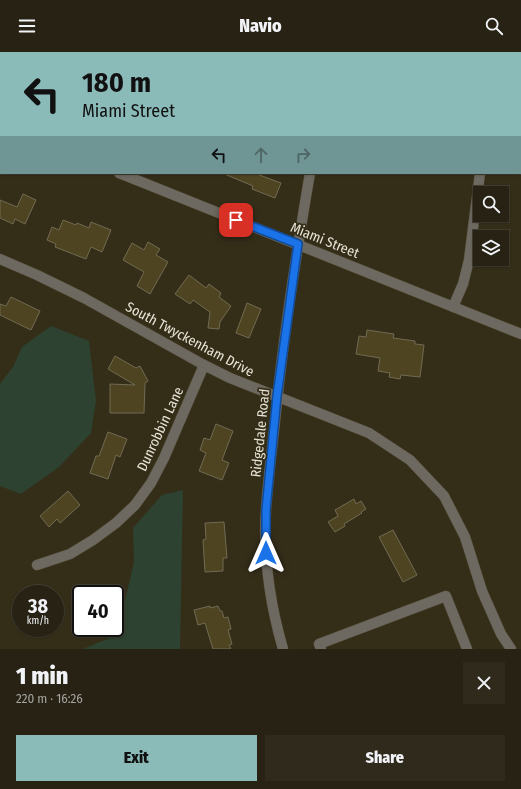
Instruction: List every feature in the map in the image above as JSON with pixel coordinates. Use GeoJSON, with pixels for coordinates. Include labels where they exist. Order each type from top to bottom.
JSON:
{"type":"FeatureCollection","features":[{"type":"Feature","properties":{"kind":"street","name":"Miami Street"},"geometry":{"type":"LineString","coordinates":[[122,174],[521,334]]}},
{"type":"Feature","properties":{"kind":"street","name":"Ridgedale Road"},"geometry":{"type":"LineString","coordinates":[[283,649],[277,630],[270,590],[266,553],[266,510],[277,396],[298,244],[310,174]]}},
{"type":"Feature","properties":{"kind":"street"},"geometry":{"type":"LineString","coordinates":[[454,307],[463,284],[469,260],[480,174]]}},
{"type":"Feature","properties":{"kind":"street","name":"South Twyckenham Drive"},"geometry":{"type":"LineString","coordinates":[[0,259],[84,298],[204,365],[252,387],[369,433],[410,460],[444,496],[465,537],[482,591],[501,634],[512,649]]}},
{"type":"Feature","properties":{"kind":"street","name":"Dunrobbin Lane"},"geometry":{"type":"LineString","coordinates":[[38,565],[70,554],[93,540],[116,523],[135,505],[151,483],[164,458],[204,365]]}},
{"type":"Feature","properties":{"kind":"street"},"geometry":{"type":"LineString","coordinates":[[321,649],[319,644],[446,596],[467,649]]}},
{"type":"Feature","properties":{"kind":"green space"},"geometry":{"type":"Polygon","coordinates":[[[51,326],[89,341],[96,401],[91,433],[59,467],[21,494],[0,486],[0,384],[13,367],[22,347],[51,326]]]}},
{"type":"Feature","properties":{"kind":"green space"},"geometry":{"type":"Polygon","coordinates":[[[183,490],[180,649],[83,649],[112,637],[124,637],[124,605],[134,562],[133,528],[162,495],[183,490]]]}},
{"type":"Feature","properties":{"kind":"building"},"geometry":{"type":"Polygon","coordinates":[[[224,174],[257,174],[281,183],[275,198],[252,189],[253,186],[224,174]]]}},
{"type":"Feature","properties":{"kind":"building"},"geometry":{"type":"Polygon","coordinates":[[[23,194],[36,200],[25,224],[15,219],[13,224],[0,218],[0,200],[17,207],[23,194]]]}},
{"type":"Feature","properties":{"kind":"building"},"geometry":{"type":"Polygon","coordinates":[[[63,220],[76,225],[77,223],[89,228],[91,222],[111,230],[102,252],[91,247],[86,259],[55,247],[56,244],[47,240],[52,227],[59,230],[63,220]]]}},
{"type":"Feature","properties":{"kind":"building"},"geometry":{"type":"Polygon","coordinates":[[[148,242],[160,249],[156,255],[168,262],[150,294],[137,286],[144,272],[123,260],[132,243],[144,250],[148,242]]]}},
{"type":"Feature","properties":{"kind":"building"},"geometry":{"type":"Polygon","coordinates":[[[189,275],[206,288],[209,284],[221,293],[219,297],[231,306],[220,322],[219,329],[208,328],[210,312],[193,300],[190,304],[175,294],[189,275]]]}},
{"type":"Feature","properties":{"kind":"building"},"geometry":{"type":"Polygon","coordinates":[[[11,297],[40,311],[31,330],[0,315],[0,304],[6,306],[11,297]]]}},
{"type":"Feature","properties":{"kind":"building"},"geometry":{"type":"Polygon","coordinates":[[[247,303],[261,309],[249,338],[236,333],[247,303]]]}},
{"type":"Feature","properties":{"kind":"building"},"geometry":{"type":"Polygon","coordinates":[[[367,330],[394,334],[393,338],[415,341],[415,344],[424,345],[420,377],[401,375],[400,379],[389,377],[390,373],[378,371],[380,358],[356,354],[359,336],[366,337],[367,330]]]}},
{"type":"Feature","properties":{"kind":"building"},"geometry":{"type":"Polygon","coordinates":[[[115,356],[136,368],[140,366],[148,381],[145,383],[144,413],[110,413],[110,384],[135,385],[108,369],[115,356]]]}},
{"type":"Feature","properties":{"kind":"building"},"geometry":{"type":"Polygon","coordinates":[[[216,424],[233,431],[222,460],[229,463],[222,480],[199,471],[206,453],[200,450],[204,438],[210,440],[216,424]]]}},
{"type":"Feature","properties":{"kind":"building"},"geometry":{"type":"Polygon","coordinates":[[[108,432],[127,439],[120,457],[116,455],[108,479],[90,473],[96,456],[99,456],[108,432]]]}},
{"type":"Feature","properties":{"kind":"building"},"geometry":{"type":"Polygon","coordinates":[[[68,491],[80,505],[60,523],[57,519],[49,527],[40,516],[68,491]]]}},
{"type":"Feature","properties":{"kind":"building"},"geometry":{"type":"Polygon","coordinates":[[[354,499],[356,504],[361,501],[366,509],[335,532],[328,522],[338,516],[335,510],[354,499]]]}},
{"type":"Feature","properties":{"kind":"building"},"geometry":{"type":"Polygon","coordinates":[[[224,522],[227,558],[223,558],[223,571],[205,572],[203,540],[206,539],[205,523],[224,522]]]}},
{"type":"Feature","properties":{"kind":"building"},"geometry":{"type":"Polygon","coordinates":[[[393,530],[417,575],[403,582],[379,537],[393,530]]]}},
{"type":"Feature","properties":{"kind":"building"},"geometry":{"type":"Polygon","coordinates":[[[210,606],[210,608],[218,606],[220,611],[222,611],[224,618],[228,617],[231,629],[228,630],[232,644],[229,645],[231,649],[213,649],[205,623],[198,625],[194,610],[210,606]]]}},
{"type":"Feature","properties":{"kind":"route"},"geometry":{"type":"LineString","coordinates":[[236,220],[298,244],[294,263],[277,396],[266,510],[266,553]]}}]}
